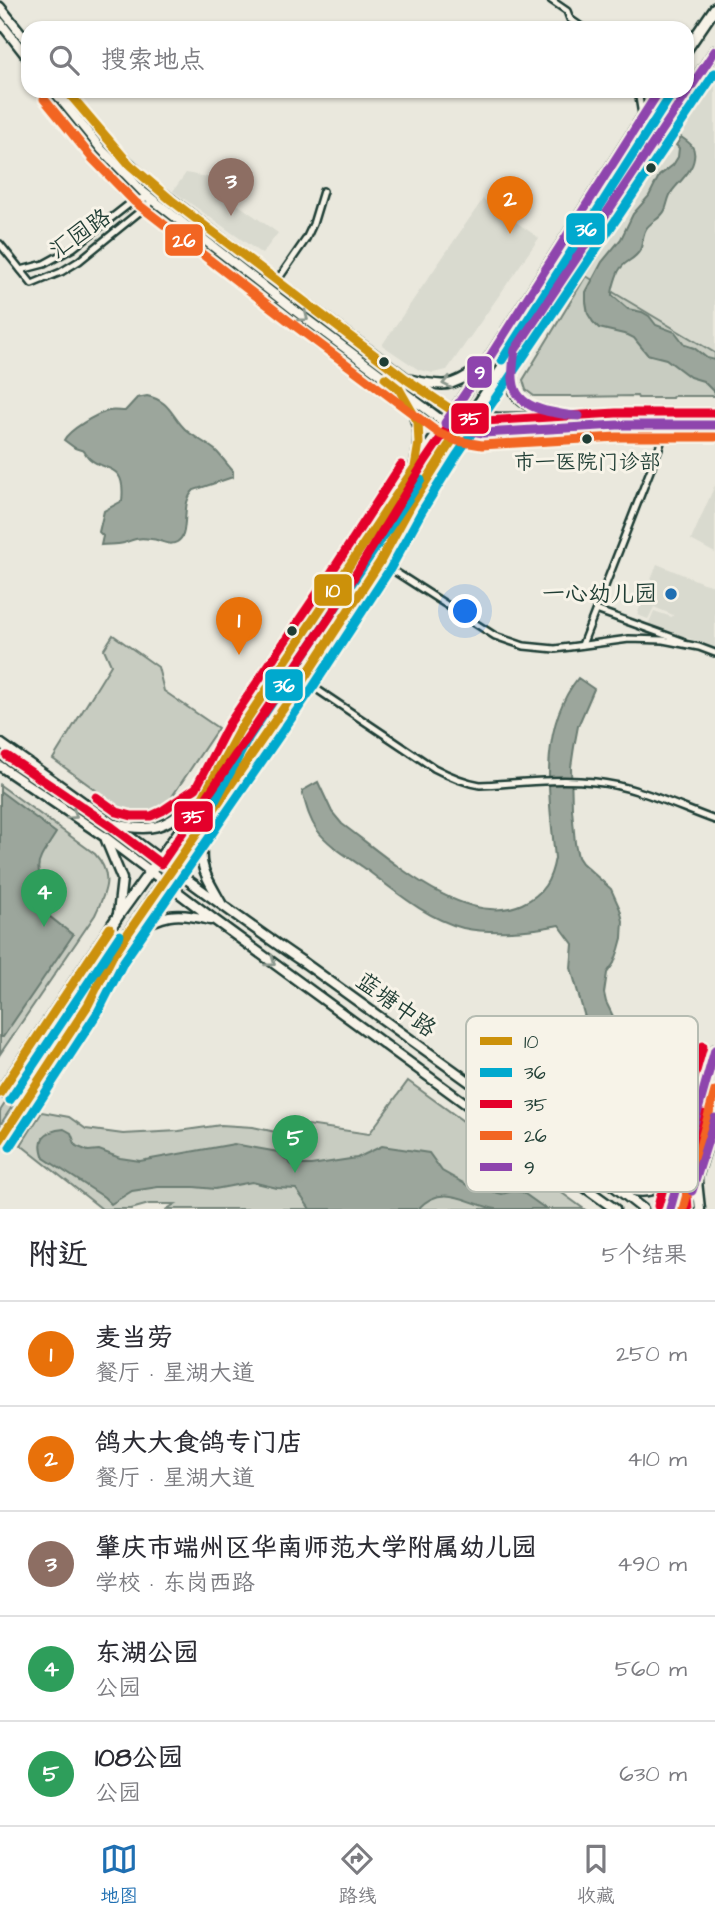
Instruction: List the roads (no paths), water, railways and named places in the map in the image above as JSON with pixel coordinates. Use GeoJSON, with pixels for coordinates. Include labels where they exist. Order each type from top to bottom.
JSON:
{"type":"FeatureCollection","features":[{"type":"Feature","properties":{"kind":"main road"},"geometry":{"type":"LineString","coordinates":[[0,7],[21,33]]}},
{"type":"Feature","properties":{"kind":"main road"},"geometry":{"type":"LineString","coordinates":[[694,39],[715,8]]}},
{"type":"Feature","properties":{"kind":"main road"},"geometry":{"type":"LineString","coordinates":[[0,22],[21,49]]}},
{"type":"Feature","properties":{"kind":"main road"},"geometry":{"type":"LineString","coordinates":[[694,82],[715,51]]}},
{"type":"Feature","properties":{"kind":"main road"},"geometry":{"type":"LineString","coordinates":[[60,98],[102,150],[136,184],[445,423],[483,433],[617,425],[715,425]]}},
{"type":"Feature","properties":{"kind":"main road"},"geometry":{"type":"LineString","coordinates":[[73,98],[130,165],[171,200],[406,379],[453,411],[470,416],[499,418],[715,414]]}},
{"type":"Feature","properties":{"kind":"main road"},"geometry":{"type":"LineString","coordinates":[[0,1093],[118,916],[205,796],[239,731],[484,366],[655,98]]}},
{"type":"Feature","properties":{"kind":"main road"},"geometry":{"type":"LineString","coordinates":[[0,1140],[88,1005],[113,955],[303,680],[380,562],[411,506],[461,429],[684,98]]}},
{"type":"Feature","properties":{"kind":"main road"},"geometry":{"type":"LineString","coordinates":[[515,350],[512,380],[522,402],[536,410],[573,416]]}},
{"type":"Feature","properties":{"kind":"main road"},"geometry":{"type":"LineString","coordinates":[[406,379],[433,385],[448,385],[484,366]]}},
{"type":"Feature","properties":{"kind":"main road"},"geometry":{"type":"LineString","coordinates":[[399,389],[414,414],[419,429],[415,467]]}},
{"type":"Feature","properties":{"kind":"main road"},"geometry":{"type":"LineString","coordinates":[[396,495],[404,497],[411,506]]}},
{"type":"Feature","properties":{"kind":"main road","name":"蓝塘中路"},"geometry":{"type":"LineString","coordinates":[[0,743],[466,1080]]}},
{"type":"Feature","properties":{"kind":"main road","name":"蓝塘中路"},"geometry":{"type":"LineString","coordinates":[[0,766],[105,837],[466,1103]]}},
{"type":"Feature","properties":{"kind":"main road"},"geometry":{"type":"LineString","coordinates":[[112,823],[142,829],[160,826],[205,796]]}},
{"type":"Feature","properties":{"kind":"main road"},"geometry":{"type":"LineString","coordinates":[[205,824],[201,864],[222,906]]}},
{"type":"Feature","properties":{"kind":"main road"},"geometry":{"type":"LineString","coordinates":[[105,837],[122,879],[118,916]]}},
{"type":"Feature","properties":{"kind":"main road"},"geometry":{"type":"LineString","coordinates":[[128,934],[169,915],[187,914],[216,921]]}},
{"type":"Feature","properties":{"kind":"main road"},"geometry":{"type":"LineString","coordinates":[[99,945],[113,955]]}},
{"type":"Feature","properties":{"kind":"main road"},"geometry":{"type":"LineString","coordinates":[[296,980],[297,973],[306,964]]}},
{"type":"Feature","properties":{"kind":"main road"},"geometry":{"type":"LineString","coordinates":[[698,1115],[710,1079],[715,1050]]}},
{"type":"Feature","properties":{"kind":"main road"},"geometry":{"type":"LineString","coordinates":[[698,1172],[710,1151],[715,1118]]}},
{"type":"Feature","properties":{"kind":"main road"},"geometry":{"type":"LineString","coordinates":[[698,1186],[700,1209]]}},
{"type":"Feature","properties":{"kind":"main road","name":"蓝塘中路"},"geometry":{"type":"LineString","coordinates":[[590,1192],[613,1208]]}},
{"type":"Feature","properties":{"kind":"main road","name":"蓝塘中路"},"geometry":{"type":"LineString","coordinates":[[621,1192],[643,1209]]}},
{"type":"Feature","properties":{"kind":"main road"},"geometry":{"type":"LineString","coordinates":[[670,1209],[674,1192]]}},
{"type":"Feature","properties":{"kind":"main road"},"geometry":{"type":"LineString","coordinates":[[687,1209],[692,1192]]}},
{"type":"Feature","properties":{"kind":"street"},"geometry":{"type":"LineString","coordinates":[[551,0],[567,11],[573,21]]}},
{"type":"Feature","properties":{"kind":"street"},"geometry":{"type":"LineString","coordinates":[[639,98],[642,118]]}},
{"type":"Feature","properties":{"kind":"street"},"geometry":{"type":"LineString","coordinates":[[276,281],[306,239],[323,191]]}},
{"type":"Feature","properties":{"kind":"street","name":"汇园路"},"geometry":{"type":"LineString","coordinates":[[142,198],[155,200],[79,261],[61,272],[32,284],[21,270],[44,264],[74,248],[133,201],[142,198]]}},
{"type":"Feature","properties":{"kind":"street"},"geometry":{"type":"LineString","coordinates":[[0,244],[21,270]]}},
{"type":"Feature","properties":{"kind":"street"},"geometry":{"type":"LineString","coordinates":[[582,645],[667,425],[667,415]]}},
{"type":"Feature","properties":{"kind":"street"},"geometry":{"type":"LineString","coordinates":[[380,562],[495,636],[524,646],[555,649],[629,639],[663,640],[699,647]]}},
{"type":"Feature","properties":{"kind":"street"},"geometry":{"type":"LineString","coordinates":[[596,610],[715,653]]}},
{"type":"Feature","properties":{"kind":"street"},"geometry":{"type":"LineString","coordinates":[[303,680],[452,778],[465,783],[480,785],[595,782],[627,789],[715,820]]}},
{"type":"Feature","properties":{"kind":"place","name":"肇庆市端州区华南师范大学附属幼儿园"},"geometry":{"type":"Point","coordinates":[231,216]}},
{"type":"Feature","properties":{"kind":"place","name":"鸽大大食鸽专门店"},"geometry":{"type":"Point","coordinates":[510,234]}},
{"type":"Feature","properties":{"kind":"place","name":"市一医院门诊部"},"geometry":{"type":"Point","coordinates":[587,439]}},
{"type":"Feature","properties":{"kind":"place","name":"一心幼儿园"},"geometry":{"type":"Point","coordinates":[671,594]}},
{"type":"Feature","properties":{"kind":"place","name":"麦当劳"},"geometry":{"type":"Point","coordinates":[239,655]}},
{"type":"Feature","properties":{"kind":"place","name":"东湖公园"},"geometry":{"type":"Point","coordinates":[44,927]}},
{"type":"Feature","properties":{"kind":"place","name":"108公园"},"geometry":{"type":"Point","coordinates":[295,1173]}}]}
